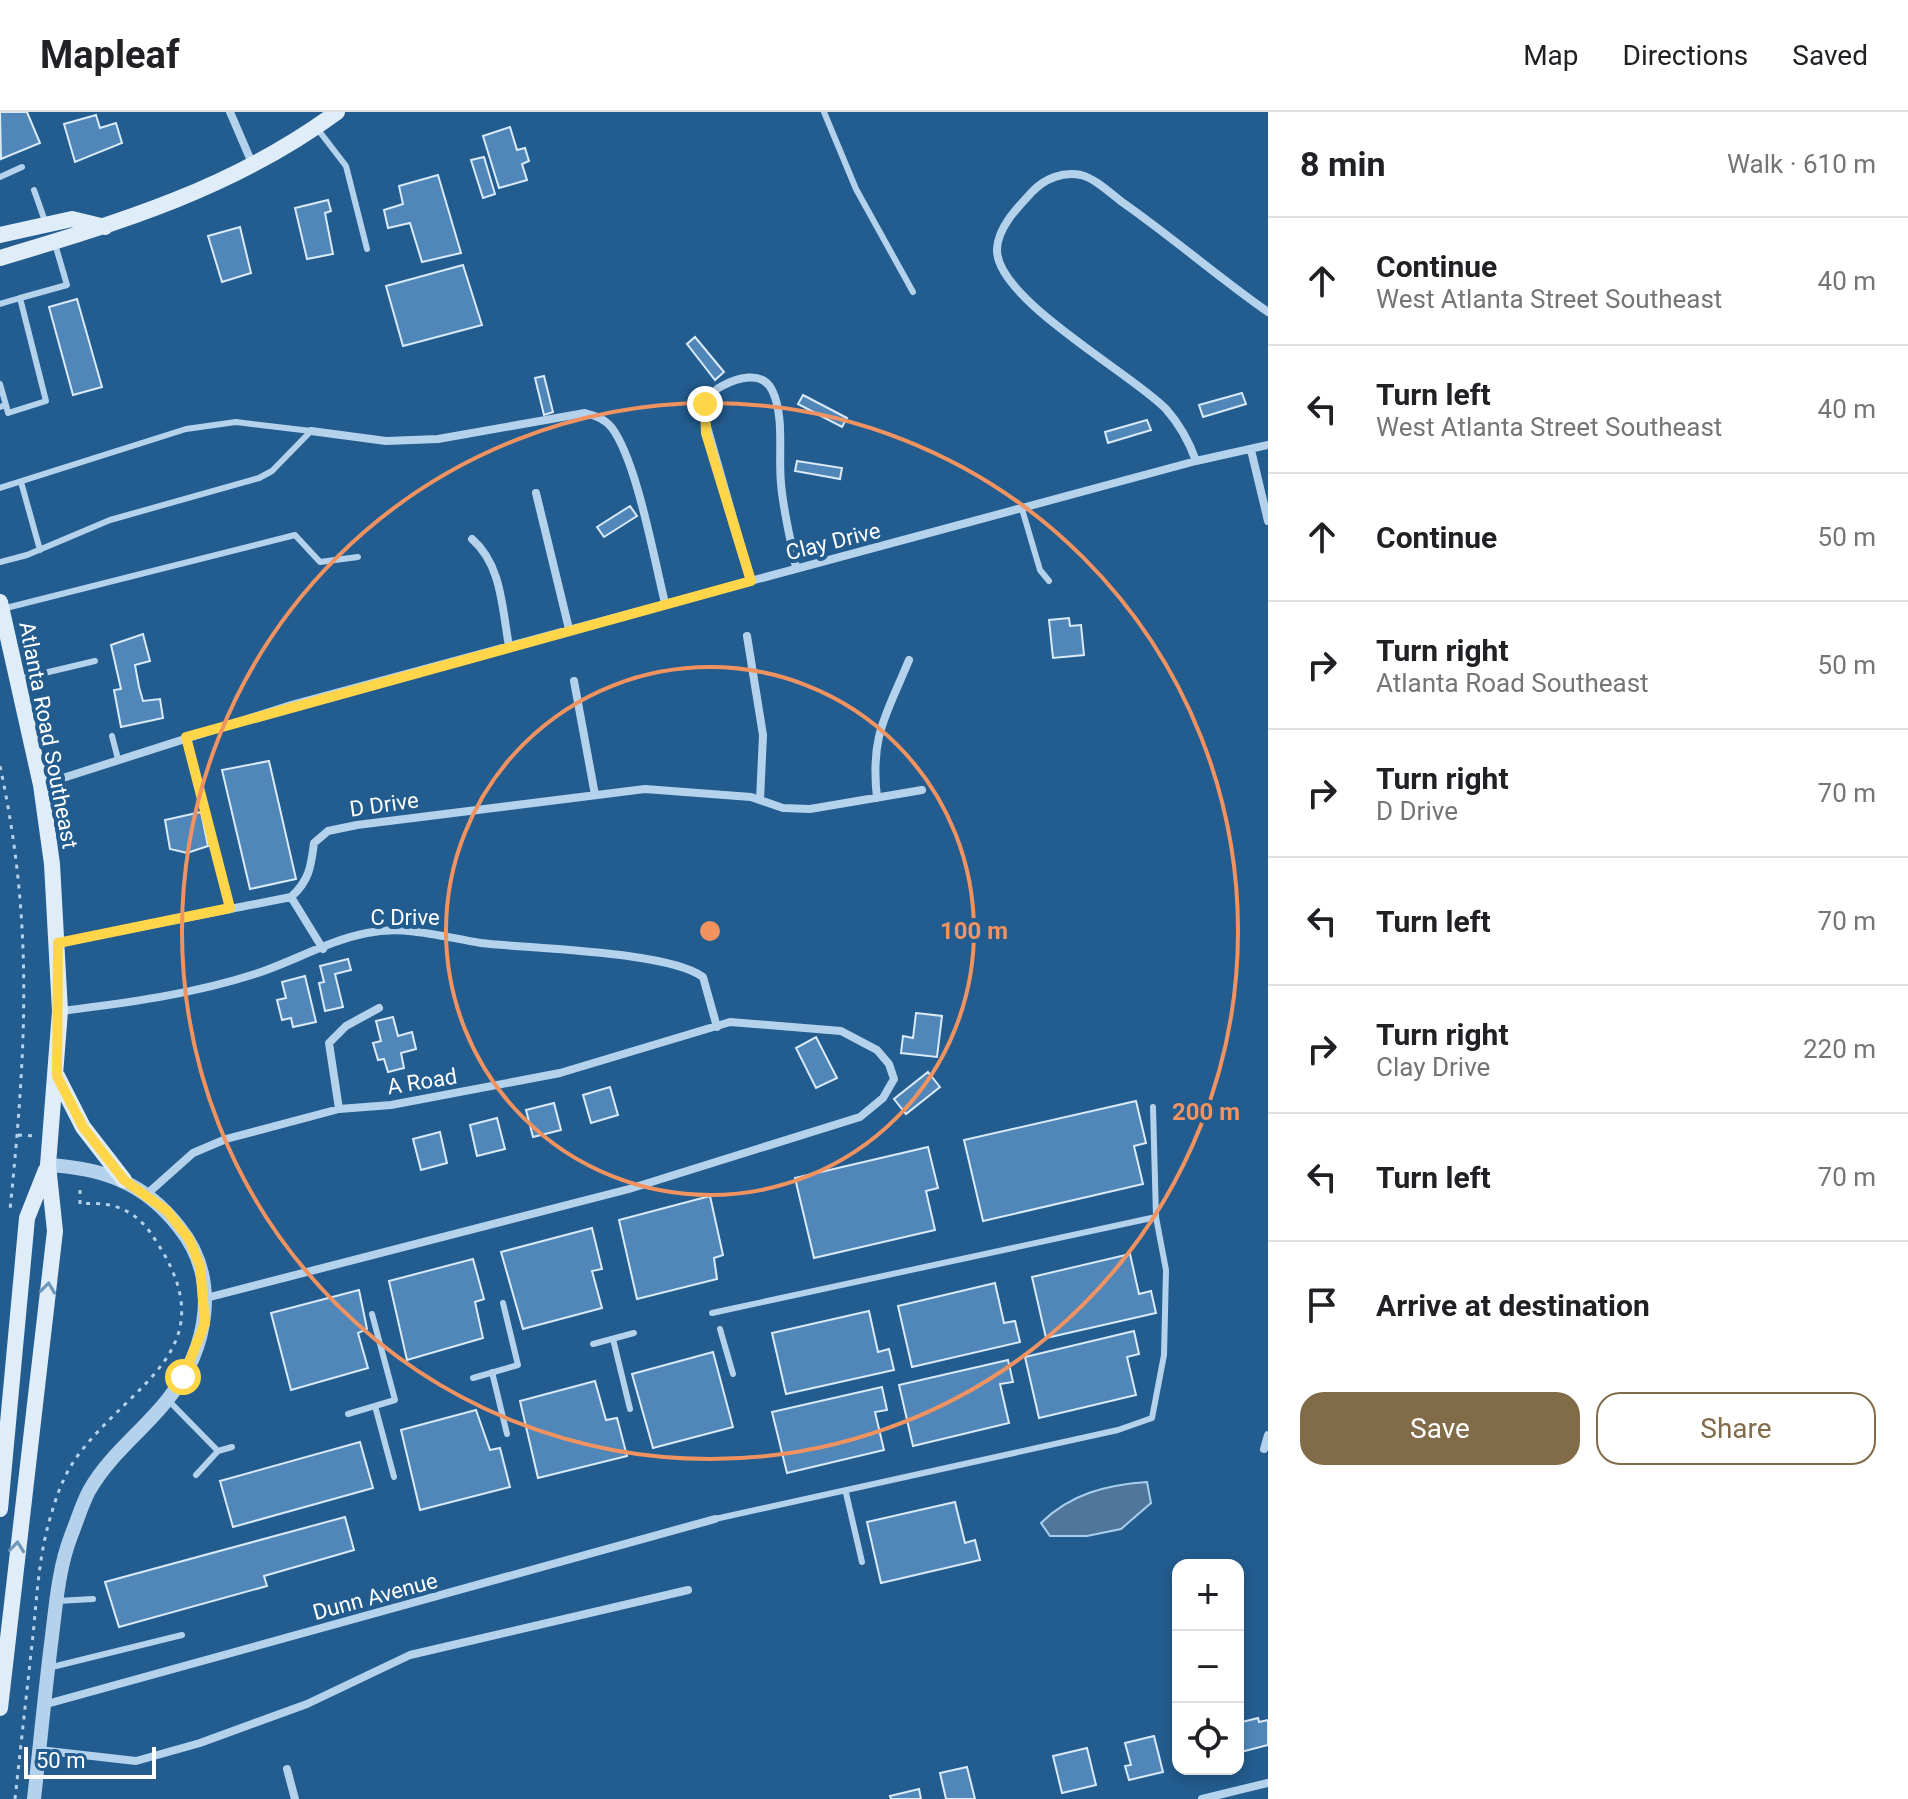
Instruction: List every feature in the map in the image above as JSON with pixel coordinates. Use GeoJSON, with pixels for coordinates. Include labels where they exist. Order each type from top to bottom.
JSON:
{"type":"FeatureCollection","features":[{"type":"Feature","properties":{"kind":"main road"},"geometry":{"type":"LineString","coordinates":[[0,258],[106,227],[193,195],[316,127],[337,112]]}},
{"type":"Feature","properties":{"kind":"main road"},"geometry":{"type":"LineString","coordinates":[[0,235],[72,219],[106,227]]}},
{"type":"Feature","properties":{"kind":"main road","name":"Atlanta Road Southeast"},"geometry":{"type":"LineString","coordinates":[[0,1708],[55,1231],[48,1165],[60,1011],[58,943],[41,785],[1,605]]}},
{"type":"Feature","properties":{"kind":"main road"},"geometry":{"type":"LineString","coordinates":[[57,1076],[83,1127],[124,1180]]}},
{"type":"Feature","properties":{"kind":"main road","name":"Atlanta Road Southeast"},"geometry":{"type":"LineString","coordinates":[[0,1509],[27,1218],[48,1165]]}},
{"type":"Feature","properties":{"kind":"street"},"geometry":{"type":"LineString","coordinates":[[230,112],[252,163]]}},
{"type":"Feature","properties":{"kind":"street"},"geometry":{"type":"LineString","coordinates":[[1196,461],[1187,434],[1163,407],[1105,365],[1038,308],[1000,268],[997,248],[1003,229],[1039,184],[1063,175],[1082,175],[1139,214],[1268,312]]}},
{"type":"Feature","properties":{"kind":"street"},"geometry":{"type":"LineString","coordinates":[[751,581],[704,416],[705,404],[717,389],[737,378],[763,381],[772,389],[779,421],[781,485],[796,568]]}},
{"type":"Feature","properties":{"kind":"street"},"geometry":{"type":"LineString","coordinates":[[311,431],[386,441],[438,439],[585,413],[599,416],[611,427],[621,446],[639,499],[665,603]]}},
{"type":"Feature","properties":{"kind":"street","name":"Clay Drive"},"geometry":{"type":"LineString","coordinates":[[41,785],[186,737],[569,629],[1196,461],[1268,445]]}},
{"type":"Feature","properties":{"kind":"street"},"geometry":{"type":"LineString","coordinates":[[1251,450],[1268,521]]}},
{"type":"Feature","properties":{"kind":"street"},"geometry":{"type":"LineString","coordinates":[[536,493],[569,629]]}},
{"type":"Feature","properties":{"kind":"street"},"geometry":{"type":"LineString","coordinates":[[472,539],[487,552],[498,583],[509,646]]}},
{"type":"Feature","properties":{"kind":"street"},"geometry":{"type":"LineString","coordinates":[[747,636],[763,735],[760,800]]}},
{"type":"Feature","properties":{"kind":"street"},"geometry":{"type":"LineString","coordinates":[[877,798],[873,764],[880,722],[909,660]]}},
{"type":"Feature","properties":{"kind":"street"},"geometry":{"type":"LineString","coordinates":[[574,681],[595,795]]}},
{"type":"Feature","properties":{"kind":"street"},"geometry":{"type":"LineString","coordinates":[[186,737],[230,908]]}},
{"type":"Feature","properties":{"kind":"street","name":"D Drive"},"geometry":{"type":"LineString","coordinates":[[291,897],[305,885],[311,870],[314,843],[328,831],[645,789],[760,800],[783,808],[810,809],[922,790]]}},
{"type":"Feature","properties":{"kind":"street"},"geometry":{"type":"LineString","coordinates":[[58,943],[291,897],[323,949]]}},
{"type":"Feature","properties":{"kind":"street","name":"C Drive"},"geometry":{"type":"LineString","coordinates":[[60,1011],[182,992],[256,974],[366,933],[408,930],[479,943],[585,951],[684,968],[703,977],[717,1027]]}},
{"type":"Feature","properties":{"kind":"street"},"geometry":{"type":"LineString","coordinates":[[339,1109],[329,1043],[346,1026],[379,1008]]}},
{"type":"Feature","properties":{"kind":"street","name":"A Road"},"geometry":{"type":"LineString","coordinates":[[147,1194],[193,1153],[226,1139],[339,1109],[391,1105],[560,1073],[730,1022],[841,1031],[877,1050],[889,1064],[894,1079],[883,1098],[860,1117],[629,1189],[206,1298]]}},
{"type":"Feature","properties":{"kind":"street"},"geometry":{"type":"LineString","coordinates":[[34,1799],[56,1601],[69,1540],[89,1490],[121,1447],[168,1400],[197,1347],[205,1323],[206,1298],[200,1266],[189,1239],[147,1194],[124,1180],[91,1168],[48,1165]]}},
{"type":"Feature","properties":{"kind":"street"},"geometry":{"type":"LineString","coordinates":[[1264,1449],[1268,1435]]}},
{"type":"Feature","properties":{"kind":"street","name":"Dunn Avenue"},"geometry":{"type":"LineString","coordinates":[[43,1705],[715,1519]]}},
{"type":"Feature","properties":{"kind":"street"},"geometry":{"type":"LineString","coordinates":[[39,1750],[136,1761],[200,1743],[307,1704],[410,1655],[688,1590]]}},
{"type":"Feature","properties":{"kind":"street"},"geometry":{"type":"LineString","coordinates":[[287,1769],[295,1799]]}},
{"type":"Feature","properties":{"kind":"street"},"geometry":{"type":"LineString","coordinates":[[1202,1799],[1268,1783]]}},
{"type":"Feature","properties":{"kind":"lane"},"geometry":{"type":"LineString","coordinates":[[824,112],[856,189],[913,292]]}},
{"type":"Feature","properties":{"kind":"lane"},"geometry":{"type":"LineString","coordinates":[[316,127],[346,166],[367,249]]}},
{"type":"Feature","properties":{"kind":"lane"},"geometry":{"type":"LineString","coordinates":[[0,177],[22,167]]}},
{"type":"Feature","properties":{"kind":"lane"},"geometry":{"type":"LineString","coordinates":[[34,190],[46,224]]}},
{"type":"Feature","properties":{"kind":"lane"},"geometry":{"type":"LineString","coordinates":[[0,304],[67,285],[55,242]]}},
{"type":"Feature","properties":{"kind":"lane"},"geometry":{"type":"LineString","coordinates":[[0,384],[3,406],[8,413],[46,401],[20,298]]}},
{"type":"Feature","properties":{"kind":"lane"},"geometry":{"type":"LineString","coordinates":[[0,488],[186,429],[236,422],[311,431]]}},
{"type":"Feature","properties":{"kind":"lane"},"geometry":{"type":"LineString","coordinates":[[0,562],[40,550],[110,520],[259,478],[272,471],[311,431]]}},
{"type":"Feature","properties":{"kind":"lane"},"geometry":{"type":"LineString","coordinates":[[21,482],[40,550]]}},
{"type":"Feature","properties":{"kind":"lane"},"geometry":{"type":"LineString","coordinates":[[1022,509],[1040,570],[1049,581]]}},
{"type":"Feature","properties":{"kind":"lane"},"geometry":{"type":"LineString","coordinates":[[1,605],[295,535],[320,562],[358,557]]}},
{"type":"Feature","properties":{"kind":"lane"},"geometry":{"type":"LineString","coordinates":[[19,679],[95,661]]}},
{"type":"Feature","properties":{"kind":"lane"},"geometry":{"type":"LineString","coordinates":[[112,736],[118,759]]}},
{"type":"Feature","properties":{"kind":"lane"},"geometry":{"type":"LineString","coordinates":[[715,1519],[846,1493],[1118,1430],[1152,1418],[1164,1355],[1166,1270],[1156,1217],[1153,1107]]}},
{"type":"Feature","properties":{"kind":"lane"},"geometry":{"type":"LineString","coordinates":[[712,1313],[1156,1217]]}},
{"type":"Feature","properties":{"kind":"lane"},"geometry":{"type":"LineString","coordinates":[[473,1378],[518,1365],[503,1303]]}},
{"type":"Feature","properties":{"kind":"lane"},"geometry":{"type":"LineString","coordinates":[[348,1414],[395,1400],[372,1314]]}},
{"type":"Feature","properties":{"kind":"lane"},"geometry":{"type":"LineString","coordinates":[[720,1329],[733,1374]]}},
{"type":"Feature","properties":{"kind":"lane"},"geometry":{"type":"LineString","coordinates":[[593,1344],[634,1333]]}},
{"type":"Feature","properties":{"kind":"lane"},"geometry":{"type":"LineString","coordinates":[[613,1339],[630,1409]]}},
{"type":"Feature","properties":{"kind":"lane"},"geometry":{"type":"LineString","coordinates":[[492,1372],[507,1434]]}},
{"type":"Feature","properties":{"kind":"lane"},"geometry":{"type":"LineString","coordinates":[[168,1400],[218,1451]]}},
{"type":"Feature","properties":{"kind":"lane"},"geometry":{"type":"LineString","coordinates":[[375,1406],[394,1477]]}},
{"type":"Feature","properties":{"kind":"lane"},"geometry":{"type":"LineString","coordinates":[[196,1475],[218,1451],[232,1447]]}},
{"type":"Feature","properties":{"kind":"lane"},"geometry":{"type":"LineString","coordinates":[[846,1493],[862,1562]]}},
{"type":"Feature","properties":{"kind":"lane"},"geometry":{"type":"LineString","coordinates":[[56,1601],[93,1599]]}},
{"type":"Feature","properties":{"kind":"lane"},"geometry":{"type":"LineString","coordinates":[[48,1668],[182,1635]]}},
{"type":"Feature","properties":{"kind":"path"},"geometry":{"type":"LineString","coordinates":[[0,766],[20,878],[26,991],[24,1065],[10,1216]]}},
{"type":"Feature","properties":{"kind":"water"},"geometry":{"type":"Polygon","coordinates":[[[1147,1482],[1151,1503],[1121,1529],[1087,1536],[1050,1536],[1041,1523],[1076,1498],[1117,1486],[1147,1482]]]}},
{"type":"Feature","properties":{"kind":"building"},"geometry":{"type":"Polygon","coordinates":[[[0,112],[27,112],[40,143],[1,159],[0,112]]]}},
{"type":"Feature","properties":{"kind":"building"},"geometry":{"type":"Polygon","coordinates":[[[96,115],[100,128],[116,123],[122,143],[75,162],[64,124],[96,115]]]}},
{"type":"Feature","properties":{"kind":"building"},"geometry":{"type":"Polygon","coordinates":[[[510,127],[517,150],[525,148],[529,161],[522,164],[527,180],[499,188],[483,136],[510,127]]]}},
{"type":"Feature","properties":{"kind":"building"},"geometry":{"type":"Polygon","coordinates":[[[484,157],[495,194],[483,198],[471,160],[484,157]]]}},
{"type":"Feature","properties":{"kind":"building"},"geometry":{"type":"Polygon","coordinates":[[[438,175],[461,253],[422,262],[410,223],[388,228],[384,210],[403,204],[399,186],[438,175]]]}},
{"type":"Feature","properties":{"kind":"building"},"geometry":{"type":"Polygon","coordinates":[[[328,200],[331,211],[325,213],[333,254],[307,259],[295,208],[328,200]]]}},
{"type":"Feature","properties":{"kind":"building"},"geometry":{"type":"Polygon","coordinates":[[[240,227],[251,273],[222,282],[208,236],[240,227]]]}},
{"type":"Feature","properties":{"kind":"building"},"geometry":{"type":"Polygon","coordinates":[[[463,265],[482,325],[403,346],[386,286],[463,265]]]}},
{"type":"Feature","properties":{"kind":"building"},"geometry":{"type":"Polygon","coordinates":[[[77,299],[102,387],[73,395],[49,307],[77,299]]]}},
{"type":"Feature","properties":{"kind":"building"},"geometry":{"type":"Polygon","coordinates":[[[695,337],[724,372],[715,380],[687,344],[695,337]]]}},
{"type":"Feature","properties":{"kind":"building"},"geometry":{"type":"Polygon","coordinates":[[[544,376],[553,412],[544,415],[535,378],[544,376]]]}},
{"type":"Feature","properties":{"kind":"building"},"geometry":{"type":"Polygon","coordinates":[[[1242,393],[1246,404],[1203,417],[1199,405],[1242,393]]]}},
{"type":"Feature","properties":{"kind":"building"},"geometry":{"type":"Polygon","coordinates":[[[803,395],[847,418],[842,427],[798,404],[803,395]]]}},
{"type":"Feature","properties":{"kind":"building"},"geometry":{"type":"Polygon","coordinates":[[[1147,420],[1151,430],[1108,443],[1105,432],[1147,420]]]}},
{"type":"Feature","properties":{"kind":"building"},"geometry":{"type":"Polygon","coordinates":[[[797,461],[842,468],[840,479],[795,471],[797,461]]]}},
{"type":"Feature","properties":{"kind":"building"},"geometry":{"type":"Polygon","coordinates":[[[630,506],[637,516],[604,537],[597,527],[630,506]]]}},
{"type":"Feature","properties":{"kind":"building"},"geometry":{"type":"Polygon","coordinates":[[[1069,618],[1070,626],[1081,625],[1084,655],[1053,658],[1049,620],[1069,618]]]}},
{"type":"Feature","properties":{"kind":"building"},"geometry":{"type":"Polygon","coordinates":[[[143,634],[150,661],[135,665],[139,687],[143,701],[160,699],[163,718],[121,727],[114,690],[121,689],[111,645],[143,634]]]}},
{"type":"Feature","properties":{"kind":"building"},"geometry":{"type":"Polygon","coordinates":[[[269,761],[296,879],[250,889],[222,770],[269,761]]]}},
{"type":"Feature","properties":{"kind":"building"},"geometry":{"type":"Polygon","coordinates":[[[201,812],[208,846],[187,853],[170,849],[165,820],[201,812]]]}},
{"type":"Feature","properties":{"kind":"building"},"geometry":{"type":"Polygon","coordinates":[[[348,959],[351,970],[335,974],[343,1007],[325,1011],[319,983],[324,982],[320,966],[348,959]]]}},
{"type":"Feature","properties":{"kind":"building"},"geometry":{"type":"Polygon","coordinates":[[[305,976],[316,1022],[293,1027],[291,1018],[282,1020],[277,1000],[286,998],[282,982],[305,976]]]}},
{"type":"Feature","properties":{"kind":"building"},"geometry":{"type":"Polygon","coordinates":[[[916,1013],[942,1016],[937,1057],[901,1053],[903,1036],[913,1038],[916,1013]]]}},
{"type":"Feature","properties":{"kind":"building"},"geometry":{"type":"Polygon","coordinates":[[[393,1017],[398,1036],[412,1032],[416,1049],[401,1053],[404,1068],[388,1072],[384,1059],[378,1060],[373,1043],[381,1041],[376,1021],[393,1017]]]}},
{"type":"Feature","properties":{"kind":"building"},"geometry":{"type":"Polygon","coordinates":[[[816,1037],[837,1078],[816,1088],[796,1048],[816,1037]]]}},
{"type":"Feature","properties":{"kind":"building"},"geometry":{"type":"Polygon","coordinates":[[[928,1072],[940,1087],[906,1114],[894,1099],[928,1072]]]}},
{"type":"Feature","properties":{"kind":"building"},"geometry":{"type":"Polygon","coordinates":[[[610,1087],[618,1115],[591,1123],[583,1095],[610,1087]]]}},
{"type":"Feature","properties":{"kind":"building"},"geometry":{"type":"Polygon","coordinates":[[[1136,1101],[1146,1143],[1134,1146],[1143,1184],[983,1221],[964,1140],[1136,1101]]]}},
{"type":"Feature","properties":{"kind":"building"},"geometry":{"type":"Polygon","coordinates":[[[554,1103],[561,1130],[533,1137],[526,1110],[554,1103]]]}},
{"type":"Feature","properties":{"kind":"building"},"geometry":{"type":"Polygon","coordinates":[[[497,1118],[505,1149],[477,1156],[470,1125],[497,1118]]]}},
{"type":"Feature","properties":{"kind":"building"},"geometry":{"type":"Polygon","coordinates":[[[440,1132],[447,1163],[421,1170],[413,1139],[440,1132]]]}},
{"type":"Feature","properties":{"kind":"building"},"geometry":{"type":"Polygon","coordinates":[[[928,1147],[938,1188],[926,1191],[935,1230],[814,1258],[795,1178],[928,1147]]]}},
{"type":"Feature","properties":{"kind":"building"},"geometry":{"type":"Polygon","coordinates":[[[710,1196],[723,1255],[714,1258],[717,1279],[637,1299],[619,1220],[710,1196]]]}},
{"type":"Feature","properties":{"kind":"building"},"geometry":{"type":"Polygon","coordinates":[[[592,1228],[602,1269],[592,1271],[602,1308],[523,1329],[501,1252],[592,1228]]]}},
{"type":"Feature","properties":{"kind":"building"},"geometry":{"type":"Polygon","coordinates":[[[1130,1254],[1139,1294],[1151,1291],[1156,1313],[1046,1338],[1032,1277],[1130,1254]]]}},
{"type":"Feature","properties":{"kind":"building"},"geometry":{"type":"Polygon","coordinates":[[[473,1259],[484,1299],[475,1302],[483,1338],[407,1360],[389,1281],[473,1259]]]}},
{"type":"Feature","properties":{"kind":"building"},"geometry":{"type":"Polygon","coordinates":[[[995,1283],[1004,1323],[1015,1321],[1020,1342],[912,1367],[898,1306],[995,1283]]]}},
{"type":"Feature","properties":{"kind":"building"},"geometry":{"type":"Polygon","coordinates":[[[359,1290],[367,1329],[358,1333],[368,1368],[291,1390],[271,1313],[359,1290]]]}},
{"type":"Feature","properties":{"kind":"building"},"geometry":{"type":"Polygon","coordinates":[[[869,1311],[878,1352],[889,1349],[894,1370],[786,1394],[772,1333],[869,1311]]]}},
{"type":"Feature","properties":{"kind":"building"},"geometry":{"type":"Polygon","coordinates":[[[1134,1331],[1139,1354],[1127,1357],[1136,1395],[1039,1418],[1025,1357],[1134,1331]]]}},
{"type":"Feature","properties":{"kind":"building"},"geometry":{"type":"Polygon","coordinates":[[[713,1352],[733,1427],[653,1448],[632,1374],[713,1352]]]}},
{"type":"Feature","properties":{"kind":"building"},"geometry":{"type":"Polygon","coordinates":[[[1008,1360],[1013,1382],[1000,1384],[1009,1423],[913,1446],[899,1385],[1008,1360]]]}},
{"type":"Feature","properties":{"kind":"building"},"geometry":{"type":"Polygon","coordinates":[[[595,1381],[606,1420],[617,1418],[627,1456],[538,1478],[520,1401],[595,1381]]]}},
{"type":"Feature","properties":{"kind":"building"},"geometry":{"type":"Polygon","coordinates":[[[882,1387],[887,1410],[875,1412],[884,1450],[787,1473],[772,1412],[882,1387]]]}},
{"type":"Feature","properties":{"kind":"building"},"geometry":{"type":"Polygon","coordinates":[[[476,1410],[490,1450],[500,1448],[510,1487],[420,1510],[401,1430],[476,1410]]]}},
{"type":"Feature","properties":{"kind":"building"},"geometry":{"type":"Polygon","coordinates":[[[360,1442],[373,1488],[233,1527],[220,1481],[360,1442]]]}},
{"type":"Feature","properties":{"kind":"building"},"geometry":{"type":"Polygon","coordinates":[[[955,1502],[965,1543],[975,1540],[980,1560],[881,1583],[867,1522],[955,1502]]]}},
{"type":"Feature","properties":{"kind":"building"},"geometry":{"type":"Polygon","coordinates":[[[345,1517],[354,1550],[264,1576],[267,1586],[119,1627],[105,1582],[345,1517]]]}},
{"type":"Feature","properties":{"kind":"building"},"geometry":{"type":"Polygon","coordinates":[[[1258,1718],[1259,1722],[1268,1720],[1268,1745],[1244,1751],[1244,1722],[1258,1718]]]}},
{"type":"Feature","properties":{"kind":"building"},"geometry":{"type":"Polygon","coordinates":[[[1154,1736],[1163,1772],[1129,1780],[1125,1766],[1131,1765],[1125,1743],[1154,1736]]]}},
{"type":"Feature","properties":{"kind":"building"},"geometry":{"type":"Polygon","coordinates":[[[1087,1748],[1096,1785],[1062,1793],[1053,1756],[1087,1748]]]}},
{"type":"Feature","properties":{"kind":"building"},"geometry":{"type":"Polygon","coordinates":[[[967,1767],[975,1799],[946,1799],[940,1773],[967,1767]]]}},
{"type":"Feature","properties":{"kind":"building"},"geometry":{"type":"Polygon","coordinates":[[[919,1789],[921,1799],[891,1799],[890,1796],[919,1789]]]}},
{"type":"Feature","properties":{"kind":"route"},"geometry":{"type":"LineString","coordinates":[[183,1377],[205,1323],[206,1298],[200,1266],[189,1239],[167,1211],[124,1180],[108,1155],[83,1127],[57,1076],[60,1011],[58,943],[230,908],[203,792],[186,737],[291,705],[751,581],[706,433],[705,404]]}}]}
